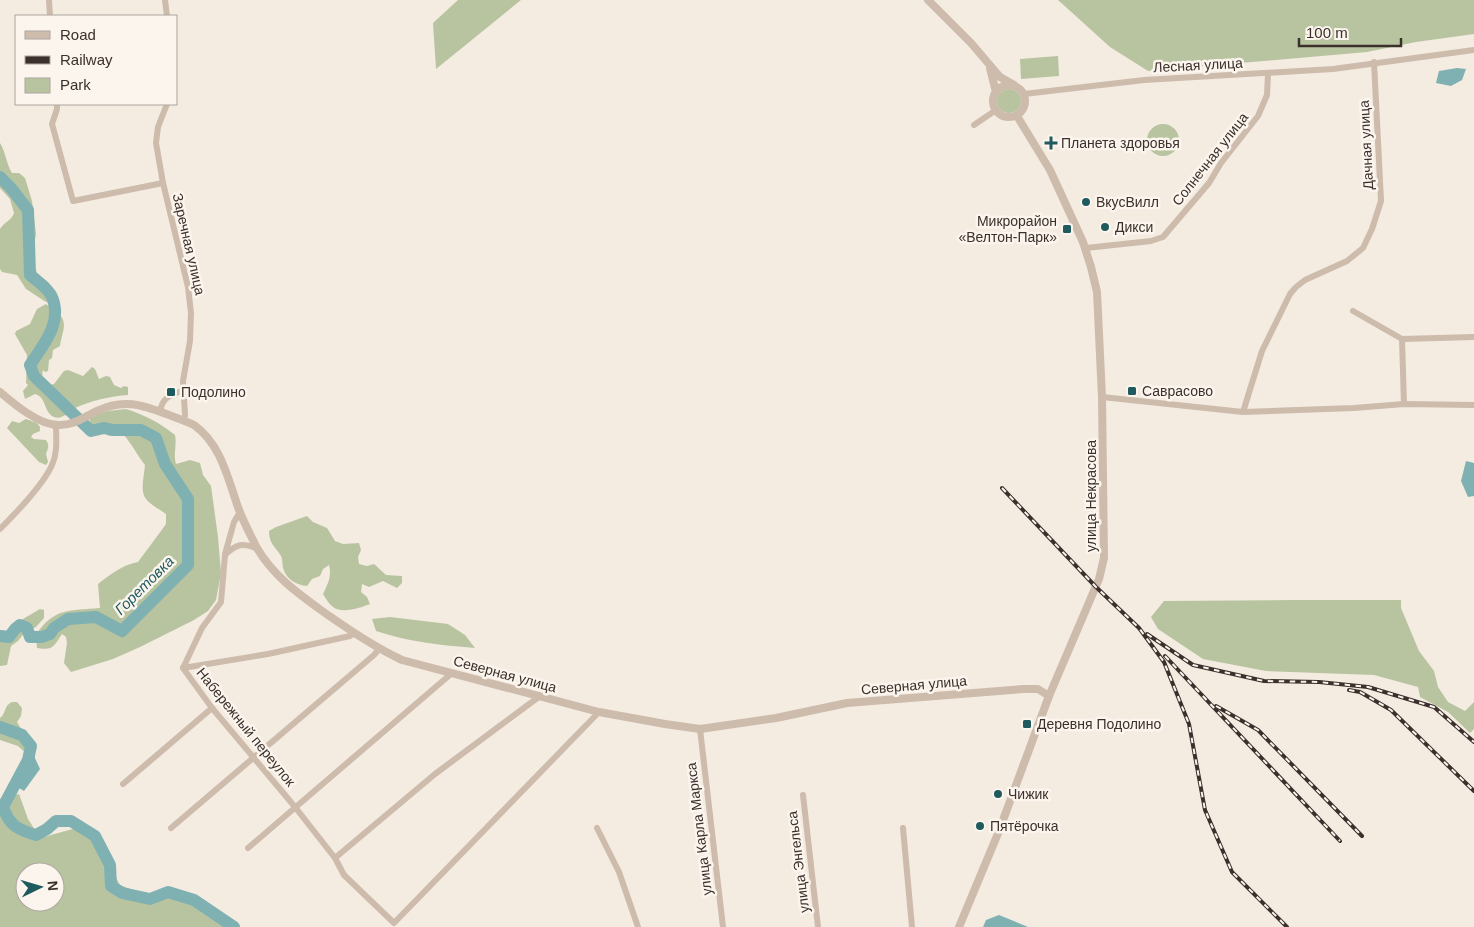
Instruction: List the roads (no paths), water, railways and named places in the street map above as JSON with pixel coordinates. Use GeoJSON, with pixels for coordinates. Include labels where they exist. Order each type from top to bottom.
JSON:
{"type":"FeatureCollection","features":[{"type":"Feature","properties":{"kind":"street"},"geometry":{"type":"LineString","coordinates":[[49,0],[50,15]]}},
{"type":"Feature","properties":{"kind":"street"},"geometry":{"type":"LineString","coordinates":[[165,0],[167,15]]}},
{"type":"Feature","properties":{"kind":"street"},"geometry":{"type":"LineString","coordinates":[[928,0],[966,38],[1000,77],[1020,88],[1024,94],[1026,102],[1023,110],[1017,116],[1005,117],[996,110],[993,104],[994,98],[996,92],[1001,87],[1014,85]]}},
{"type":"Feature","properties":{"kind":"street","name":"Лесная улица"},"geometry":{"type":"LineString","coordinates":[[1024,94],[1045,90],[1144,80],[1333,69],[1474,50]]}},
{"type":"Feature","properties":{"kind":"street","name":"Дачная улица"},"geometry":{"type":"LineString","coordinates":[[1243,412],[1262,351],[1290,294],[1305,280],[1347,261],[1363,248],[1372,229],[1381,201],[1374,62]]}},
{"type":"Feature","properties":{"kind":"street"},"geometry":{"type":"LineString","coordinates":[[990,66],[996,92]]}},
{"type":"Feature","properties":{"kind":"street","name":"Солнечная улица"},"geometry":{"type":"LineString","coordinates":[[1086,248],[1151,241],[1163,237],[1209,183],[1221,163],[1258,116],[1267,95],[1268,74]]}},
{"type":"Feature","properties":{"kind":"street"},"geometry":{"type":"LineString","coordinates":[[57,105],[58,109],[52,124],[73,201],[163,183]]}},
{"type":"Feature","properties":{"kind":"street","name":"Заречная улица"},"geometry":{"type":"LineString","coordinates":[[168,105],[158,127],[156,143],[163,183],[188,286],[191,313],[190,341],[183,381],[184,421]]}},
{"type":"Feature","properties":{"kind":"street"},"geometry":{"type":"LineString","coordinates":[[974,125],[996,110]]}},
{"type":"Feature","properties":{"kind":"street","name":"улица Некрасова"},"geometry":{"type":"LineString","coordinates":[[959,927],[999,831],[1049,696],[1096,587],[1104,558],[1102,397],[1097,292],[1086,248],[1050,170],[1017,116]]}},
{"type":"Feature","properties":{"kind":"street"},"geometry":{"type":"LineString","coordinates":[[1353,311],[1402,339],[1474,337]]}},
{"type":"Feature","properties":{"kind":"street"},"geometry":{"type":"LineString","coordinates":[[1402,339],[1404,404]]}},
{"type":"Feature","properties":{"kind":"street"},"geometry":{"type":"LineString","coordinates":[[160,412],[162,401],[167,396],[184,390]]}},
{"type":"Feature","properties":{"kind":"street"},"geometry":{"type":"LineString","coordinates":[[0,392],[26,412],[43,422],[56,426],[56,450],[53,464],[40,484],[0,529]]}},
{"type":"Feature","properties":{"kind":"street"},"geometry":{"type":"LineString","coordinates":[[1102,397],[1243,412],[1354,408],[1404,404],[1474,404]]}},
{"type":"Feature","properties":{"kind":"street","name":"Северная улица"},"geometry":{"type":"LineString","coordinates":[[56,426],[74,423],[107,407],[122,404],[138,405],[193,425],[214,446],[221,459],[240,512],[258,549],[280,579],[378,649],[402,660],[599,712],[700,729],[776,718],[847,703],[1023,689],[1038,689],[1049,696]]}},
{"type":"Feature","properties":{"kind":"street","name":"Набережный переулок"},"geometry":{"type":"LineString","coordinates":[[240,512],[234,522],[225,555],[221,602],[202,628],[183,668],[212,708],[335,858],[344,875],[394,923],[599,712]]}},
{"type":"Feature","properties":{"kind":"street"},"geometry":{"type":"LineString","coordinates":[[225,555],[234,547],[243,545],[249,545],[258,549]]}},
{"type":"Feature","properties":{"kind":"street"},"geometry":{"type":"LineString","coordinates":[[183,668],[268,654],[350,636],[354,633]]}},
{"type":"Feature","properties":{"kind":"street"},"geometry":{"type":"LineString","coordinates":[[171,828],[374,655],[378,649]]}},
{"type":"Feature","properties":{"kind":"street"},"geometry":{"type":"LineString","coordinates":[[248,848],[452,673]]}},
{"type":"Feature","properties":{"kind":"street"},"geometry":{"type":"LineString","coordinates":[[335,858],[435,774],[540,696]]}},
{"type":"Feature","properties":{"kind":"street"},"geometry":{"type":"LineString","coordinates":[[124,784],[212,708]]}},
{"type":"Feature","properties":{"kind":"street","name":"улица Карла Маркса"},"geometry":{"type":"LineString","coordinates":[[700,729],[723,927]]}},
{"type":"Feature","properties":{"kind":"street","name":"улица Энгельса"},"geometry":{"type":"LineString","coordinates":[[803,795],[818,927]]}},
{"type":"Feature","properties":{"kind":"street"},"geometry":{"type":"LineString","coordinates":[[597,828],[620,872],[638,927]]}},
{"type":"Feature","properties":{"kind":"street"},"geometry":{"type":"LineString","coordinates":[[903,828],[912,927]]}},
{"type":"Feature","properties":{"kind":"water"},"geometry":{"type":"Polygon","coordinates":[[[1457,68],[1466,69],[1462,80],[1451,86],[1436,83],[1439,71],[1457,68]]]}},
{"type":"Feature","properties":{"kind":"water"},"geometry":{"type":"Polygon","coordinates":[[[1466,461],[1474,463],[1474,496],[1468,497],[1461,481],[1466,461]]]}},
{"type":"Feature","properties":{"kind":"water"},"geometry":{"type":"Polygon","coordinates":[[[26,756],[34,756],[40,769],[24,791],[19,788],[15,779],[26,756]]]}},
{"type":"Feature","properties":{"kind":"water"},"geometry":{"type":"Polygon","coordinates":[[[999,915],[1028,927],[983,927],[986,920],[999,915]]]}},
{"type":"Feature","properties":{"kind":"waterway","name":"Горетовка"},"geometry":{"type":"LineString","coordinates":[[0,177],[28,210],[30,275],[48,291],[55,307],[55,316],[50,333],[30,365],[34,376],[91,431],[104,428],[113,430],[141,430],[156,438],[165,464],[188,499],[188,565],[122,631],[96,617],[68,619],[54,628],[50,634],[42,637],[30,637],[27,628],[20,625],[9,637],[0,636]]}},
{"type":"Feature","properties":{"kind":"waterway","name":"Горетовка"},"geometry":{"type":"LineString","coordinates":[[0,727],[22,735],[31,746],[28,760],[3,807],[8,818],[15,826],[36,835],[56,821],[71,821],[95,836],[110,865],[111,886],[122,893],[150,899],[168,892],[194,900],[234,927]]}},
{"type":"Feature","properties":{"kind":"railway"},"geometry":{"type":"LineString","coordinates":[[1002,488],[1096,587],[1139,628],[1164,662],[1189,724],[1205,810],[1232,872],[1287,927]]}},
{"type":"Feature","properties":{"kind":"railway"},"geometry":{"type":"LineString","coordinates":[[1147,634],[1193,665],[1264,681],[1319,682],[1368,687],[1434,707],[1474,742]]}},
{"type":"Feature","properties":{"kind":"railway"},"geometry":{"type":"LineString","coordinates":[[1165,656],[1340,841]]}},
{"type":"Feature","properties":{"kind":"railway"},"geometry":{"type":"LineString","coordinates":[[1349,690],[1360,692],[1391,710],[1474,791]]}},
{"type":"Feature","properties":{"kind":"railway"},"geometry":{"type":"LineString","coordinates":[[1216,706],[1258,730],[1362,836]]}},
{"type":"Feature","properties":{"kind":"place","name":"Планета здоровья"},"geometry":{"type":"Point","coordinates":[1051,143]}},
{"type":"Feature","properties":{"kind":"place","name":"ВкусВилл"},"geometry":{"type":"Point","coordinates":[1086,202]}},
{"type":"Feature","properties":{"kind":"place","name":"Дикси"},"geometry":{"type":"Point","coordinates":[1105,227]}},
{"type":"Feature","properties":{"kind":"place","name":"Микрорайон «Велтон-Парк»"},"geometry":{"type":"Point","coordinates":[1067,229]}},
{"type":"Feature","properties":{"kind":"place","name":"Саврасово"},"geometry":{"type":"Point","coordinates":[1132,391]}},
{"type":"Feature","properties":{"kind":"place","name":"Подолино"},"geometry":{"type":"Point","coordinates":[171,392]}},
{"type":"Feature","properties":{"kind":"place","name":"Деревня Подолино"},"geometry":{"type":"Point","coordinates":[1027,724]}},
{"type":"Feature","properties":{"kind":"place","name":"Чижик"},"geometry":{"type":"Point","coordinates":[998,794]}},
{"type":"Feature","properties":{"kind":"place","name":"Пятёрочка"},"geometry":{"type":"Point","coordinates":[980,826]}}]}
